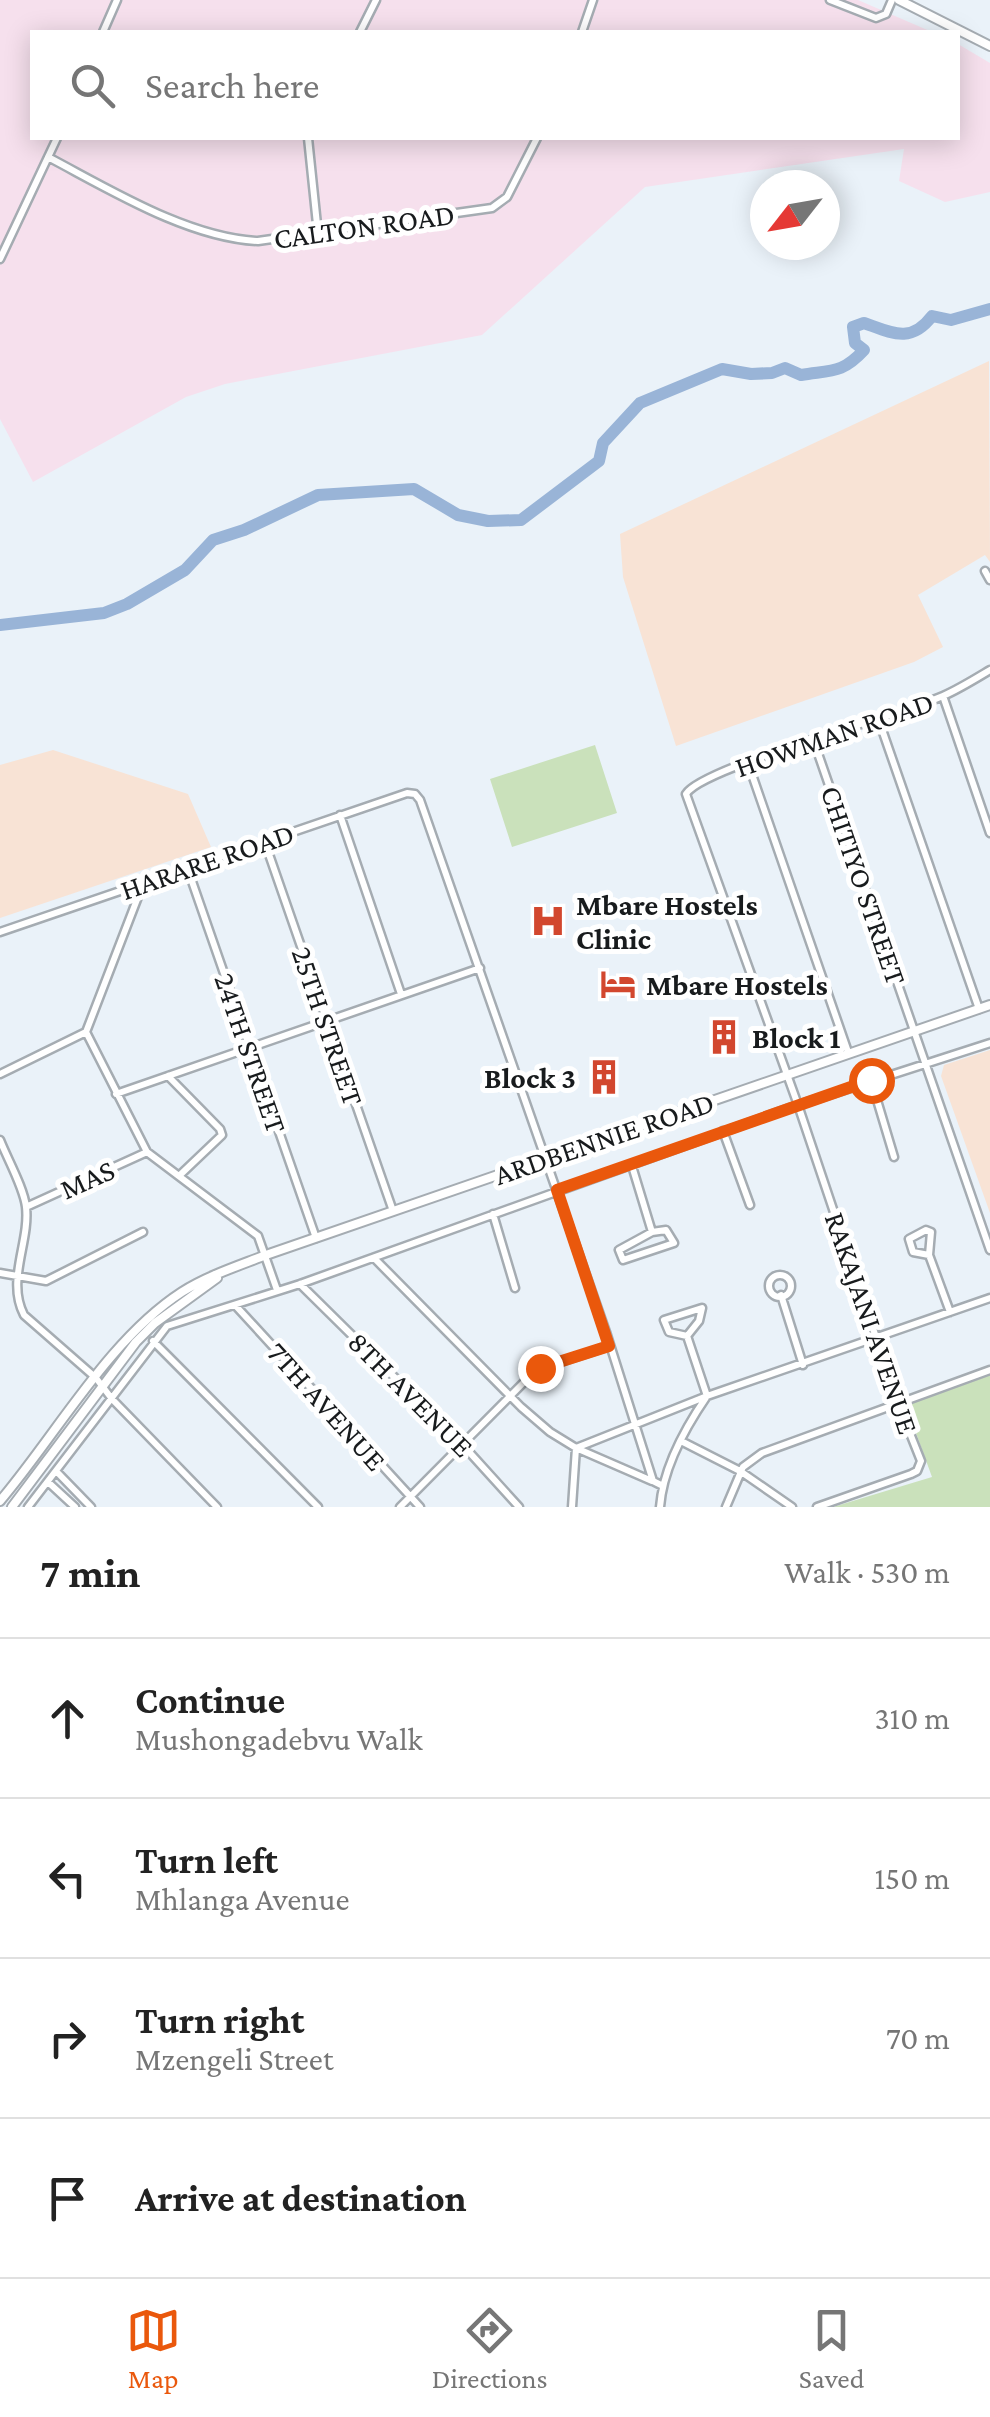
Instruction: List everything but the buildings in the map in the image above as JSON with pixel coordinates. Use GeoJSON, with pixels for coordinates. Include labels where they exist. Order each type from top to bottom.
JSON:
{"type":"FeatureCollection","features":[{"type":"Feature","properties":{"kind":"main road"},"geometry":{"type":"LineString","coordinates":[[895,0],[957,30]]}},
{"type":"Feature","properties":{"kind":"main road"},"geometry":{"type":"LineString","coordinates":[[960,31],[990,46]]}},
{"type":"Feature","properties":{"kind":"main road","name":"ARDBENNIE ROAD"},"geometry":{"type":"LineString","coordinates":[[12,1507],[130,1337],[162,1307],[203,1281],[266,1255],[990,1005]]}},
{"type":"Feature","properties":{"kind":"main road","name":"ARDBENNIE ROAD"},"geometry":{"type":"LineString","coordinates":[[0,1501],[100,1381]]}},
{"type":"Feature","properties":{"kind":"street"},"geometry":{"type":"LineString","coordinates":[[104,30],[117,0]]}},
{"type":"Feature","properties":{"kind":"street"},"geometry":{"type":"LineString","coordinates":[[361,30],[376,0]]}},
{"type":"Feature","properties":{"kind":"street"},"geometry":{"type":"LineString","coordinates":[[583,30],[593,0]]}},
{"type":"Feature","properties":{"kind":"street"},"geometry":{"type":"LineString","coordinates":[[830,0],[876,18],[886,14],[895,0]]}},
{"type":"Feature","properties":{"kind":"street"},"geometry":{"type":"LineString","coordinates":[[0,259],[55,140]]}},
{"type":"Feature","properties":{"kind":"street"},"geometry":{"type":"LineString","coordinates":[[308,140],[318,234]]}},
{"type":"Feature","properties":{"kind":"street","name":"CALTON ROAD"},"geometry":{"type":"LineString","coordinates":[[48,158],[138,204],[221,236],[258,241],[492,208],[507,197],[536,140]]}},
{"type":"Feature","properties":{"kind":"street"},"geometry":{"type":"LineString","coordinates":[[985,571],[990,580]]}},
{"type":"Feature","properties":{"kind":"street","name":"HOWMAN ROAD"},"geometry":{"type":"LineString","coordinates":[[688,802],[686,794],[690,788],[748,763],[943,696],[990,670]]}},
{"type":"Feature","properties":{"kind":"street"},"geometry":{"type":"LineString","coordinates":[[943,696],[987,815],[990,833]]}},
{"type":"Feature","properties":{"kind":"street"},"geometry":{"type":"LineString","coordinates":[[878,718],[979,1010]]}},
{"type":"Feature","properties":{"kind":"street","name":"CHITIYO STREET"},"geometry":{"type":"LineString","coordinates":[[814,740],[990,1250]]}},
{"type":"Feature","properties":{"kind":"street"},"geometry":{"type":"LineString","coordinates":[[748,763],[848,1052]]}},
{"type":"Feature","properties":{"kind":"street","name":"HARARE ROAD"},"geometry":{"type":"LineString","coordinates":[[0,932],[406,793],[420,800],[480,968]]}},
{"type":"Feature","properties":{"kind":"street","name":"RAKAJANI AVENUE"},"geometry":{"type":"LineString","coordinates":[[688,802],[798,1104],[921,1461],[917,1471],[817,1507]]}},
{"type":"Feature","properties":{"kind":"street"},"geometry":{"type":"LineString","coordinates":[[340,814],[401,994]]}},
{"type":"Feature","properties":{"kind":"street","name":"25TH STREET"},"geometry":{"type":"LineString","coordinates":[[264,840],[392,1211]]}},
{"type":"Feature","properties":{"kind":"street","name":"24TH STREET"},"geometry":{"type":"LineString","coordinates":[[187,867],[316,1238]]}},
{"type":"Feature","properties":{"kind":"street"},"geometry":{"type":"LineString","coordinates":[[0,1074],[86,1032],[144,883]]}},
{"type":"Feature","properties":{"kind":"street"},"geometry":{"type":"LineString","coordinates":[[116,1094],[480,968],[654,1481]]}},
{"type":"Feature","properties":{"kind":"street"},"geometry":{"type":"LineString","coordinates":[[86,1032],[148,1152],[258,1236],[278,1290]]}},
{"type":"Feature","properties":{"kind":"street"},"geometry":{"type":"LineString","coordinates":[[28,1507],[167,1326],[300,1284],[798,1104],[990,1043]]}},
{"type":"Feature","properties":{"kind":"street"},"geometry":{"type":"LineString","coordinates":[[168,1076],[222,1135],[180,1174]]}},
{"type":"Feature","properties":{"kind":"street"},"geometry":{"type":"LineString","coordinates":[[871,1080],[894,1157]]}},
{"type":"Feature","properties":{"kind":"street"},"geometry":{"type":"LineString","coordinates":[[723,1131],[750,1205]]}},
{"type":"Feature","properties":{"kind":"street"},"geometry":{"type":"LineString","coordinates":[[0,1140],[26,1206],[18,1278],[20,1306],[27,1319],[100,1381],[217,1507]]}},
{"type":"Feature","properties":{"kind":"street","name":"MAS"},"geometry":{"type":"LineString","coordinates":[[26,1206],[148,1152]]}},
{"type":"Feature","properties":{"kind":"street"},"geometry":{"type":"LineString","coordinates":[[632,1166],[652,1232]]}},
{"type":"Feature","properties":{"kind":"street"},"geometry":{"type":"LineString","coordinates":[[493,1214],[515,1288]]}},
{"type":"Feature","properties":{"kind":"street"},"geometry":{"type":"LineString","coordinates":[[666,1230],[674,1243],[623,1260],[619,1250],[652,1232],[666,1230]]}},
{"type":"Feature","properties":{"kind":"street"},"geometry":{"type":"LineString","coordinates":[[930,1255],[913,1252],[909,1240],[930,1230],[930,1255],[950,1312]]}},
{"type":"Feature","properties":{"kind":"street"},"geometry":{"type":"LineString","coordinates":[[0,1273],[46,1281],[143,1232]]}},
{"type":"Feature","properties":{"kind":"street"},"geometry":{"type":"LineString","coordinates":[[374,1257],[550,1432],[576,1448],[663,1486]]}},
{"type":"Feature","properties":{"kind":"street","name":"8TH AVENUE"},"geometry":{"type":"LineString","coordinates":[[300,1284],[461,1443],[518,1507]]}},
{"type":"Feature","properties":{"kind":"street"},"geometry":{"type":"LineString","coordinates":[[781,1295],[803,1365]]}},
{"type":"Feature","properties":{"kind":"street"},"geometry":{"type":"LineString","coordinates":[[576,1448],[707,1396],[990,1298]]}},
{"type":"Feature","properties":{"kind":"street","name":"7TH AVENUE"},"geometry":{"type":"LineString","coordinates":[[234,1304],[420,1507]]}},
{"type":"Feature","properties":{"kind":"street"},"geometry":{"type":"LineString","coordinates":[[702,1308],[699,1321],[687,1336],[669,1332],[664,1320],[702,1308]]}},
{"type":"Feature","properties":{"kind":"street"},"geometry":{"type":"LineString","coordinates":[[660,1507],[663,1486],[681,1441],[707,1396],[687,1336]]}},
{"type":"Feature","properties":{"kind":"street"},"geometry":{"type":"LineString","coordinates":[[153,1341],[318,1507]]}},
{"type":"Feature","properties":{"kind":"street"},"geometry":{"type":"LineString","coordinates":[[400,1507],[540,1368],[609,1346]]}},
{"type":"Feature","properties":{"kind":"street"},"geometry":{"type":"LineString","coordinates":[[726,1507],[740,1471],[752,1458],[790,1440],[990,1370]]}},
{"type":"Feature","properties":{"kind":"street"},"geometry":{"type":"LineString","coordinates":[[681,1441],[740,1471],[792,1507]]}},
{"type":"Feature","properties":{"kind":"street"},"geometry":{"type":"LineString","coordinates":[[572,1507],[576,1448]]}},
{"type":"Feature","properties":{"kind":"street"},"geometry":{"type":"LineString","coordinates":[[56,1471],[91,1507]]}},
{"type":"Feature","properties":{"kind":"street"},"geometry":{"type":"LineString","coordinates":[[48,1482],[75,1507]]}},
{"type":"Feature","properties":{"kind":"street"},"geometry":{"type":"LineString","coordinates":[[68,1500],[76,1492]]}},
{"type":"Feature","properties":{"kind":"shaded area"},"geometry":{"type":"Polygon","coordinates":[[[0,0],[858,0],[927,30],[30,30],[30,140],[960,140],[960,45],[990,63],[990,192],[945,202],[899,181],[904,149],[645,187],[482,335],[225,384],[186,397],[33,482],[0,419],[0,0]]]}},
{"type":"Feature","properties":{"kind":"shaded area"},"geometry":{"type":"Polygon","coordinates":[[[989,361],[990,562],[985,555],[918,595],[943,647],[914,662],[676,746],[623,577],[620,534],[989,361]]]}},
{"type":"Feature","properties":{"kind":"shaded area"},"geometry":{"type":"Polygon","coordinates":[[[53,750],[188,794],[211,847],[0,918],[0,765],[53,750]]]}},
{"type":"Feature","properties":{"kind":"shaded area"},"geometry":{"type":"Polygon","coordinates":[[[990,1050],[990,1213],[941,1076],[944,1065],[990,1050]]]}},
{"type":"Feature","properties":{"kind":"green space"},"geometry":{"type":"Polygon","coordinates":[[[595,745],[617,813],[512,847],[490,779],[595,745]]]}},
{"type":"Feature","properties":{"kind":"green space"},"geometry":{"type":"Polygon","coordinates":[[[990,1375],[990,1507],[833,1507],[932,1477],[908,1411],[913,1403],[990,1375]]]}},
{"type":"Feature","properties":{"kind":"waterway"},"geometry":{"type":"LineString","coordinates":[[0,625],[104,613],[127,604],[185,570],[213,540],[244,530],[318,495],[414,489],[458,515],[488,521],[521,520],[599,461],[603,443],[640,403],[722,369],[751,374],[785,368],[801,375],[836,370],[864,350],[855,343],[853,327],[864,323],[901,334],[916,330],[932,316],[951,320],[990,309]]}},
{"type":"Feature","properties":{"kind":"place","name":"Mbare Hostels Clinic"},"geometry":{"type":"Point","coordinates":[548,921]}},
{"type":"Feature","properties":{"kind":"place","name":"Mbare Hostels"},"geometry":{"type":"Point","coordinates":[618,984]}},
{"type":"Feature","properties":{"kind":"place","name":"Block 1"},"geometry":{"type":"Point","coordinates":[724,1037]}},
{"type":"Feature","properties":{"kind":"place","name":"Block 3"},"geometry":{"type":"Point","coordinates":[604,1077]}},
{"type":"Feature","properties":{"kind":"route"},"geometry":{"type":"LineString","coordinates":[[540,1368],[609,1346],[557,1190],[871,1080]]}}]}
